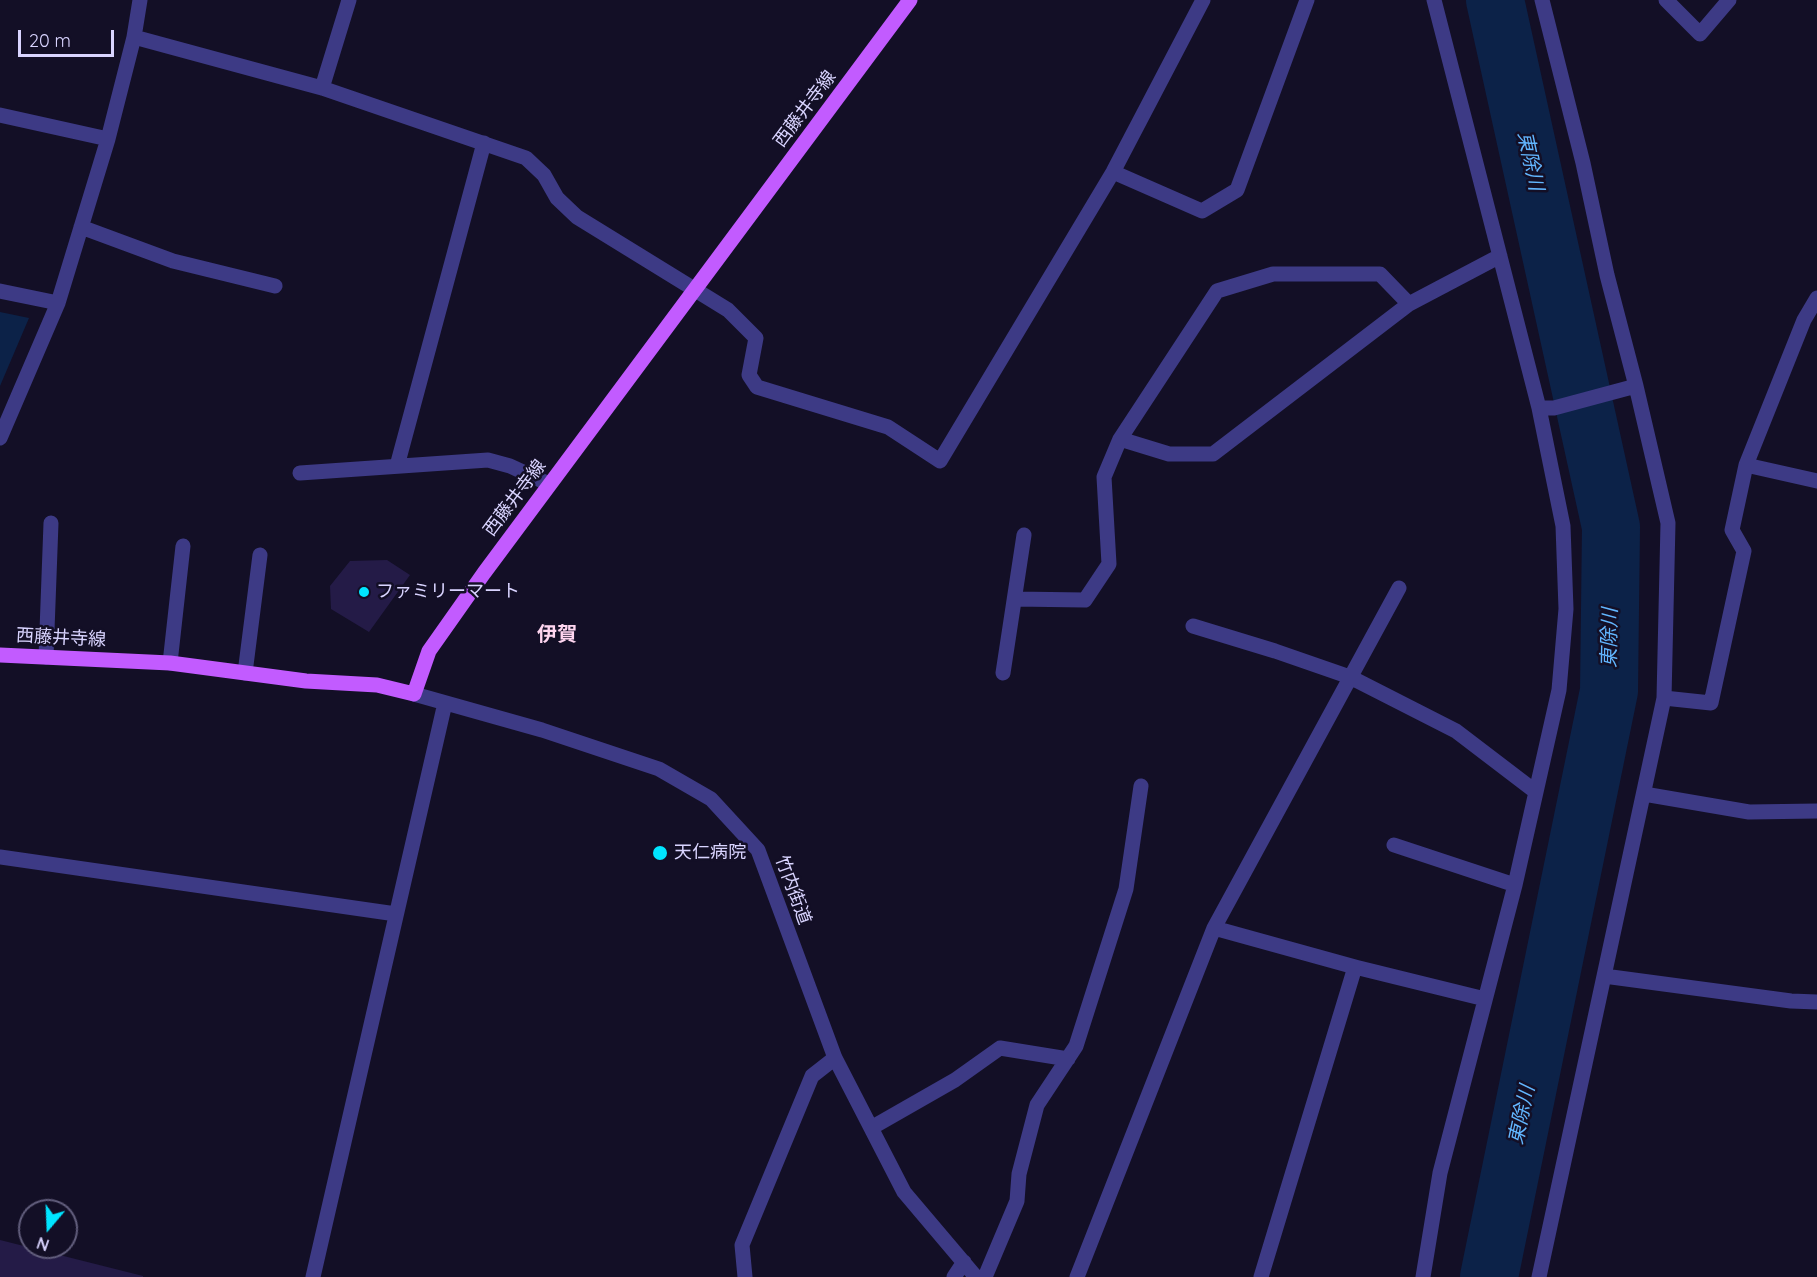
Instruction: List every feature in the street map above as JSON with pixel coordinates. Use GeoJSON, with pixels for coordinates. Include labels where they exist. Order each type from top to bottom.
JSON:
{"type":"FeatureCollection","features":[{"type":"Feature","properties":{"kind":"main road","name":"西藤井寺線"},"geometry":{"type":"LineString","coordinates":[[0,655],[170,663],[306,681],[377,685],[414,694],[429,651],[484,573],[910,0]]}},
{"type":"Feature","properties":{"kind":"street"},"geometry":{"type":"LineString","coordinates":[[0,438],[58,303],[108,139],[134,37],[140,0]]}},
{"type":"Feature","properties":{"kind":"street"},"geometry":{"type":"LineString","coordinates":[[322,88],[349,0]]}},
{"type":"Feature","properties":{"kind":"street"},"geometry":{"type":"LineString","coordinates":[[134,37],[322,88],[525,158],[544,175],[557,198],[577,217],[728,310],[756,338],[749,375],[758,387],[888,427],[940,461],[1113,172],[1203,0]]}},
{"type":"Feature","properties":{"kind":"street"},"geometry":{"type":"LineString","coordinates":[[1113,172],[1202,211],[1237,190],[1307,0]]}},
{"type":"Feature","properties":{"kind":"street"},"geometry":{"type":"LineString","coordinates":[[1423,1277],[1440,1173],[1515,885],[1559,690],[1566,609],[1563,526],[1546,408],[1500,256],[1434,0]]}},
{"type":"Feature","properties":{"kind":"street"},"geometry":{"type":"LineString","coordinates":[[1539,1277],[1664,698],[1668,523],[1628,388],[1583,163],[1542,0]]}},
{"type":"Feature","properties":{"kind":"street"},"geometry":{"type":"LineString","coordinates":[[1666,0],[1700,34],[1729,0]]}},
{"type":"Feature","properties":{"kind":"street"},"geometry":{"type":"LineString","coordinates":[[0,115],[108,139]]}},
{"type":"Feature","properties":{"kind":"street"},"geometry":{"type":"LineString","coordinates":[[397,466],[484,143]]}},
{"type":"Feature","properties":{"kind":"street"},"geometry":{"type":"LineString","coordinates":[[81,227],[173,261],[275,286]]}},
{"type":"Feature","properties":{"kind":"street"},"geometry":{"type":"LineString","coordinates":[[1120,440],[1169,454],[1213,453],[1409,304],[1500,256]]}},
{"type":"Feature","properties":{"kind":"street"},"geometry":{"type":"LineString","coordinates":[[1015,598],[1085,600],[1109,564],[1104,477],[1120,440],[1217,291],[1273,274],[1380,274],[1409,304]]}},
{"type":"Feature","properties":{"kind":"street"},"geometry":{"type":"LineString","coordinates":[[0,291],[58,303]]}},
{"type":"Feature","properties":{"kind":"street"},"geometry":{"type":"LineString","coordinates":[[1664,698],[1711,703],[1744,551],[1732,530],[1746,465],[1810,321],[1817,298]]}},
{"type":"Feature","properties":{"kind":"street"},"geometry":{"type":"LineString","coordinates":[[1546,408],[1628,388]]}},
{"type":"Feature","properties":{"kind":"street"},"geometry":{"type":"LineString","coordinates":[[300,473],[488,460],[510,466],[549,484]]}},
{"type":"Feature","properties":{"kind":"street"},"geometry":{"type":"LineString","coordinates":[[1746,465],[1817,481]]}},
{"type":"Feature","properties":{"kind":"street"},"geometry":{"type":"LineString","coordinates":[[46,657],[51,523]]}},
{"type":"Feature","properties":{"kind":"street"},"geometry":{"type":"LineString","coordinates":[[1003,673],[1024,536]]}},
{"type":"Feature","properties":{"kind":"street"},"geometry":{"type":"LineString","coordinates":[[170,663],[183,546]]}},
{"type":"Feature","properties":{"kind":"street"},"geometry":{"type":"LineString","coordinates":[[245,673],[260,555]]}},
{"type":"Feature","properties":{"kind":"street"},"geometry":{"type":"LineString","coordinates":[[1077,1277],[1214,928],[1400,588]]}},
{"type":"Feature","properties":{"kind":"street"},"geometry":{"type":"LineString","coordinates":[[1192,626],[1350,677],[1456,731],[1536,792]]}},
{"type":"Feature","properties":{"kind":"street","name":"竹内街道"},"geometry":{"type":"LineString","coordinates":[[414,694],[542,730],[659,769],[711,799],[758,850],[835,1058],[904,1192],[976,1277]]}},
{"type":"Feature","properties":{"kind":"street"},"geometry":{"type":"LineString","coordinates":[[313,1277],[445,703]]}},
{"type":"Feature","properties":{"kind":"street"},"geometry":{"type":"LineString","coordinates":[[985,1277],[1017,1201],[1019,1174],[1037,1105],[1076,1046],[1126,889],[1141,786]]}},
{"type":"Feature","properties":{"kind":"street"},"geometry":{"type":"LineString","coordinates":[[1644,794],[1749,812],[1817,811]]}},
{"type":"Feature","properties":{"kind":"street"},"geometry":{"type":"LineString","coordinates":[[1394,845],[1515,885]]}},
{"type":"Feature","properties":{"kind":"street"},"geometry":{"type":"LineString","coordinates":[[0,857],[396,914]]}},
{"type":"Feature","properties":{"kind":"street"},"geometry":{"type":"LineString","coordinates":[[1214,928],[1355,967],[1485,999]]}},
{"type":"Feature","properties":{"kind":"street"},"geometry":{"type":"LineString","coordinates":[[1261,1277],[1355,967]]}},
{"type":"Feature","properties":{"kind":"street"},"geometry":{"type":"LineString","coordinates":[[1604,976],[1791,1001],[1817,1002]]}},
{"type":"Feature","properties":{"kind":"street"},"geometry":{"type":"LineString","coordinates":[[871,1128],[956,1080],[1000,1048],[1068,1059]]}},
{"type":"Feature","properties":{"kind":"street"},"geometry":{"type":"LineString","coordinates":[[745,1277],[742,1245],[750,1224],[812,1076],[835,1058]]}},
{"type":"Feature","properties":{"kind":"street"},"geometry":{"type":"LineString","coordinates":[[954,1277],[964,1262]]}},
{"type":"Feature","properties":{"kind":"water"},"geometry":{"type":"Polygon","coordinates":[[[0,312],[29,318],[0,386],[0,312]]]}},
{"type":"Feature","properties":{"kind":"building"},"geometry":{"type":"Polygon","coordinates":[[[387,560],[410,575],[369,632],[331,609],[330,586],[350,561],[387,560]]]}},
{"type":"Feature","properties":{"kind":"building"},"geometry":{"type":"Polygon","coordinates":[[[0,1240],[18,1245],[18,1259],[75,1259],[143,1276],[143,1277],[0,1277],[0,1240]]]}},
{"type":"Feature","properties":{"kind":"waterway","name":"東除川"},"geometry":{"type":"LineString","coordinates":[[1489,1277],[1609,691],[1611,527],[1495,0]]}},
{"type":"Feature","properties":{"kind":"place","name":"ファミリーマート"},"geometry":{"type":"Point","coordinates":[364,592]}},
{"type":"Feature","properties":{"kind":"place","name":"天仁病院"},"geometry":{"type":"Point","coordinates":[660,853]}},
{"type":"Feature","properties":{"kind":"district","name":"伊賀"},"geometry":{"type":"Point","coordinates":[557,635]}}]}
